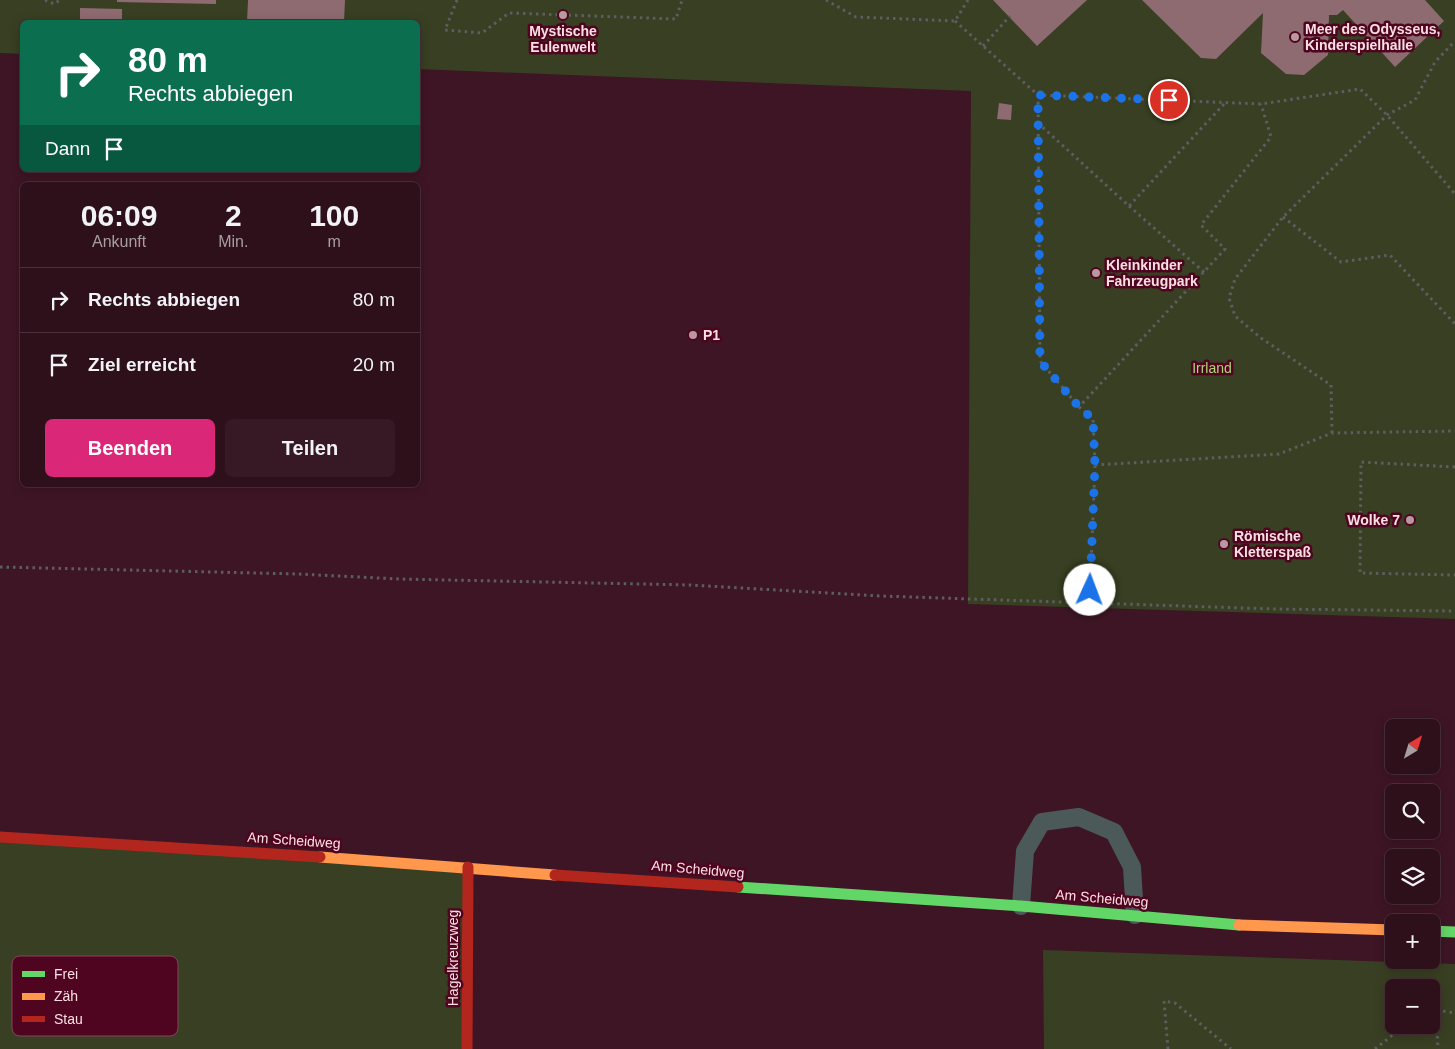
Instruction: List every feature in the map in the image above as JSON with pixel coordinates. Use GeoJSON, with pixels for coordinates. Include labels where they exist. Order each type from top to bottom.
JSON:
{"type":"FeatureCollection","features":[{"type":"Feature","properties":{"kind":"street","name":"Am Scheidweg"},"geometry":{"type":"LineString","coordinates":[[0,837],[468,867],[564,876],[1021,906],[1259,927],[1385,930]]}},
{"type":"Feature","properties":{"kind":"street","name":"Hagelkreuzweg"},"geometry":{"type":"LineString","coordinates":[[467,1049],[468,867]]}},
{"type":"Feature","properties":{"kind":"street"},"geometry":{"type":"LineString","coordinates":[[1440,931],[1455,932]]}},
{"type":"Feature","properties":{"kind":"lane"},"geometry":{"type":"LineString","coordinates":[[1021,906],[1026,851],[1042,822],[1079,817],[1114,832],[1132,867],[1135,916]]}},
{"type":"Feature","properties":{"kind":"path"},"geometry":{"type":"LineString","coordinates":[[45,0],[54,4],[60,0]]}},
{"type":"Feature","properties":{"kind":"path"},"geometry":{"type":"LineString","coordinates":[[457,0],[445,30],[482,33],[509,14],[676,19],[682,0]]}},
{"type":"Feature","properties":{"kind":"path"},"geometry":{"type":"LineString","coordinates":[[826,0],[856,17],[955,21],[1038,95],[1262,104],[1360,89],[1387,115],[1455,194]]}},
{"type":"Feature","properties":{"kind":"path"},"geometry":{"type":"LineString","coordinates":[[955,21],[968,0]]}},
{"type":"Feature","properties":{"kind":"path"},"geometry":{"type":"LineString","coordinates":[[983,46],[1010,16]]}},
{"type":"Feature","properties":{"kind":"path"},"geometry":{"type":"LineString","coordinates":[[1332,433],[1331,385],[1260,338],[1235,316],[1229,298],[1235,279],[1283,217],[1387,115],[1415,100],[1435,62],[1455,41]]}},
{"type":"Feature","properties":{"kind":"path"},"geometry":{"type":"LineString","coordinates":[[1038,95],[1040,361],[1079,407],[1093,419],[1095,465],[1090,590]]}},
{"type":"Feature","properties":{"kind":"path"},"geometry":{"type":"LineString","coordinates":[[1129,206],[1225,103]]}},
{"type":"Feature","properties":{"kind":"path"},"geometry":{"type":"LineString","coordinates":[[1079,407],[1205,273],[1225,249],[1201,225],[1271,137],[1262,104]]}},
{"type":"Feature","properties":{"kind":"path"},"geometry":{"type":"LineString","coordinates":[[1038,123],[1205,273]]}},
{"type":"Feature","properties":{"kind":"path"},"geometry":{"type":"LineString","coordinates":[[1283,217],[1341,262],[1390,255],[1455,324]]}},
{"type":"Feature","properties":{"kind":"path"},"geometry":{"type":"LineString","coordinates":[[1095,465],[1279,454],[1332,433],[1455,431]]}},
{"type":"Feature","properties":{"kind":"path"},"geometry":{"type":"LineString","coordinates":[[1455,468],[1361,462],[1360,573],[1455,575]]}},
{"type":"Feature","properties":{"kind":"path"},"geometry":{"type":"LineString","coordinates":[[0,567],[298,574],[398,579],[690,585],[881,596],[1272,609],[1455,611]]}},
{"type":"Feature","properties":{"kind":"path"},"geometry":{"type":"LineString","coordinates":[[1168,1049],[1164,1002],[1176,1003],[1231,1049]]}},
{"type":"Feature","properties":{"kind":"path"},"geometry":{"type":"LineString","coordinates":[[1440,1011],[1455,1013]]}},
{"type":"Feature","properties":{"kind":"path"},"geometry":{"type":"LineString","coordinates":[[1375,1049],[1394,1034]]}},
{"type":"Feature","properties":{"kind":"path"},"geometry":{"type":"LineString","coordinates":[[1437,1034],[1438,1049]]}},
{"type":"Feature","properties":{"kind":"green space","name":"Irrland"},"geometry":{"type":"Polygon","coordinates":[[[0,0],[1455,0],[1455,619],[968,604],[971,91],[420,69],[420,20],[20,20],[20,54],[0,53],[0,0]]]}},
{"type":"Feature","properties":{"kind":"green space"},"geometry":{"type":"Polygon","coordinates":[[[0,841],[468,867],[467,1049],[0,1049],[0,841]]]}},
{"type":"Feature","properties":{"kind":"green space"},"geometry":{"type":"Polygon","coordinates":[[[1043,950],[1385,962],[1385,969],[1440,969],[1440,963],[1455,964],[1455,1049],[1044,1049],[1043,950]]]}},
{"type":"Feature","properties":{"kind":"building"},"geometry":{"type":"Polygon","coordinates":[[[117,0],[216,0],[216,4],[117,2],[117,0]]]}},
{"type":"Feature","properties":{"kind":"building"},"geometry":{"type":"Polygon","coordinates":[[[248,0],[345,0],[344,20],[247,20],[248,0]]]}},
{"type":"Feature","properties":{"kind":"building"},"geometry":{"type":"Polygon","coordinates":[[[993,0],[1087,0],[1037,46],[993,0]]]}},
{"type":"Feature","properties":{"kind":"building","name":"Meer des Odysseus, Kinderspielhalle"},"geometry":{"type":"Polygon","coordinates":[[[1142,0],[1425,0],[1444,21],[1395,67],[1343,10],[1337,15],[1329,15],[1328,55],[1304,75],[1286,74],[1261,53],[1263,13],[1216,59],[1201,58],[1142,0]]]}},
{"type":"Feature","properties":{"kind":"building"},"geometry":{"type":"Polygon","coordinates":[[[80,8],[122,9],[122,20],[80,20],[80,8]]]}},
{"type":"Feature","properties":{"kind":"building"},"geometry":{"type":"Polygon","coordinates":[[[999,103],[1012,105],[1011,120],[997,119],[999,103]]]}},
{"type":"Feature","properties":{"kind":"traffic: fast"},"geometry":{"type":"LineString","coordinates":[[738,887],[1021,906],[1239,925]]}},
{"type":"Feature","properties":{"kind":"traffic: fast"},"geometry":{"type":"LineString","coordinates":[[1440,931],[1455,932]]}},
{"type":"Feature","properties":{"kind":"traffic: slow"},"geometry":{"type":"LineString","coordinates":[[320,857],[555,875]]}},
{"type":"Feature","properties":{"kind":"traffic: slow"},"geometry":{"type":"LineString","coordinates":[[1239,925],[1385,930]]}},
{"type":"Feature","properties":{"kind":"traffic: jam"},"geometry":{"type":"LineString","coordinates":[[0,837],[320,857]]}},
{"type":"Feature","properties":{"kind":"traffic: jam"},"geometry":{"type":"LineString","coordinates":[[467,1049],[468,867]]}},
{"type":"Feature","properties":{"kind":"traffic: jam"},"geometry":{"type":"LineString","coordinates":[[555,875],[738,887]]}},
{"type":"Feature","properties":{"kind":"place","name":"Mystische Eulenwelt"},"geometry":{"type":"Point","coordinates":[563,15]}},
{"type":"Feature","properties":{"kind":"place","name":"Meer des Odysseus, Kinderspielhalle"},"geometry":{"type":"Point","coordinates":[1295,37]}},
{"type":"Feature","properties":{"kind":"place","name":"Kleinkinder Fahrzeugpark"},"geometry":{"type":"Point","coordinates":[1096,273]}},
{"type":"Feature","properties":{"kind":"place","name":"P1"},"geometry":{"type":"Point","coordinates":[693,335]}},
{"type":"Feature","properties":{"kind":"place","name":"Wolke 7"},"geometry":{"type":"Point","coordinates":[1410,520]}},
{"type":"Feature","properties":{"kind":"place","name":"Römische Kletterspaß"},"geometry":{"type":"Point","coordinates":[1224,544]}},
{"type":"Feature","properties":{"kind":"route"},"geometry":{"type":"LineString","coordinates":[[1090,590],[1095,465],[1093,419],[1079,407],[1040,361],[1038,95],[1169,100]]}}]}
